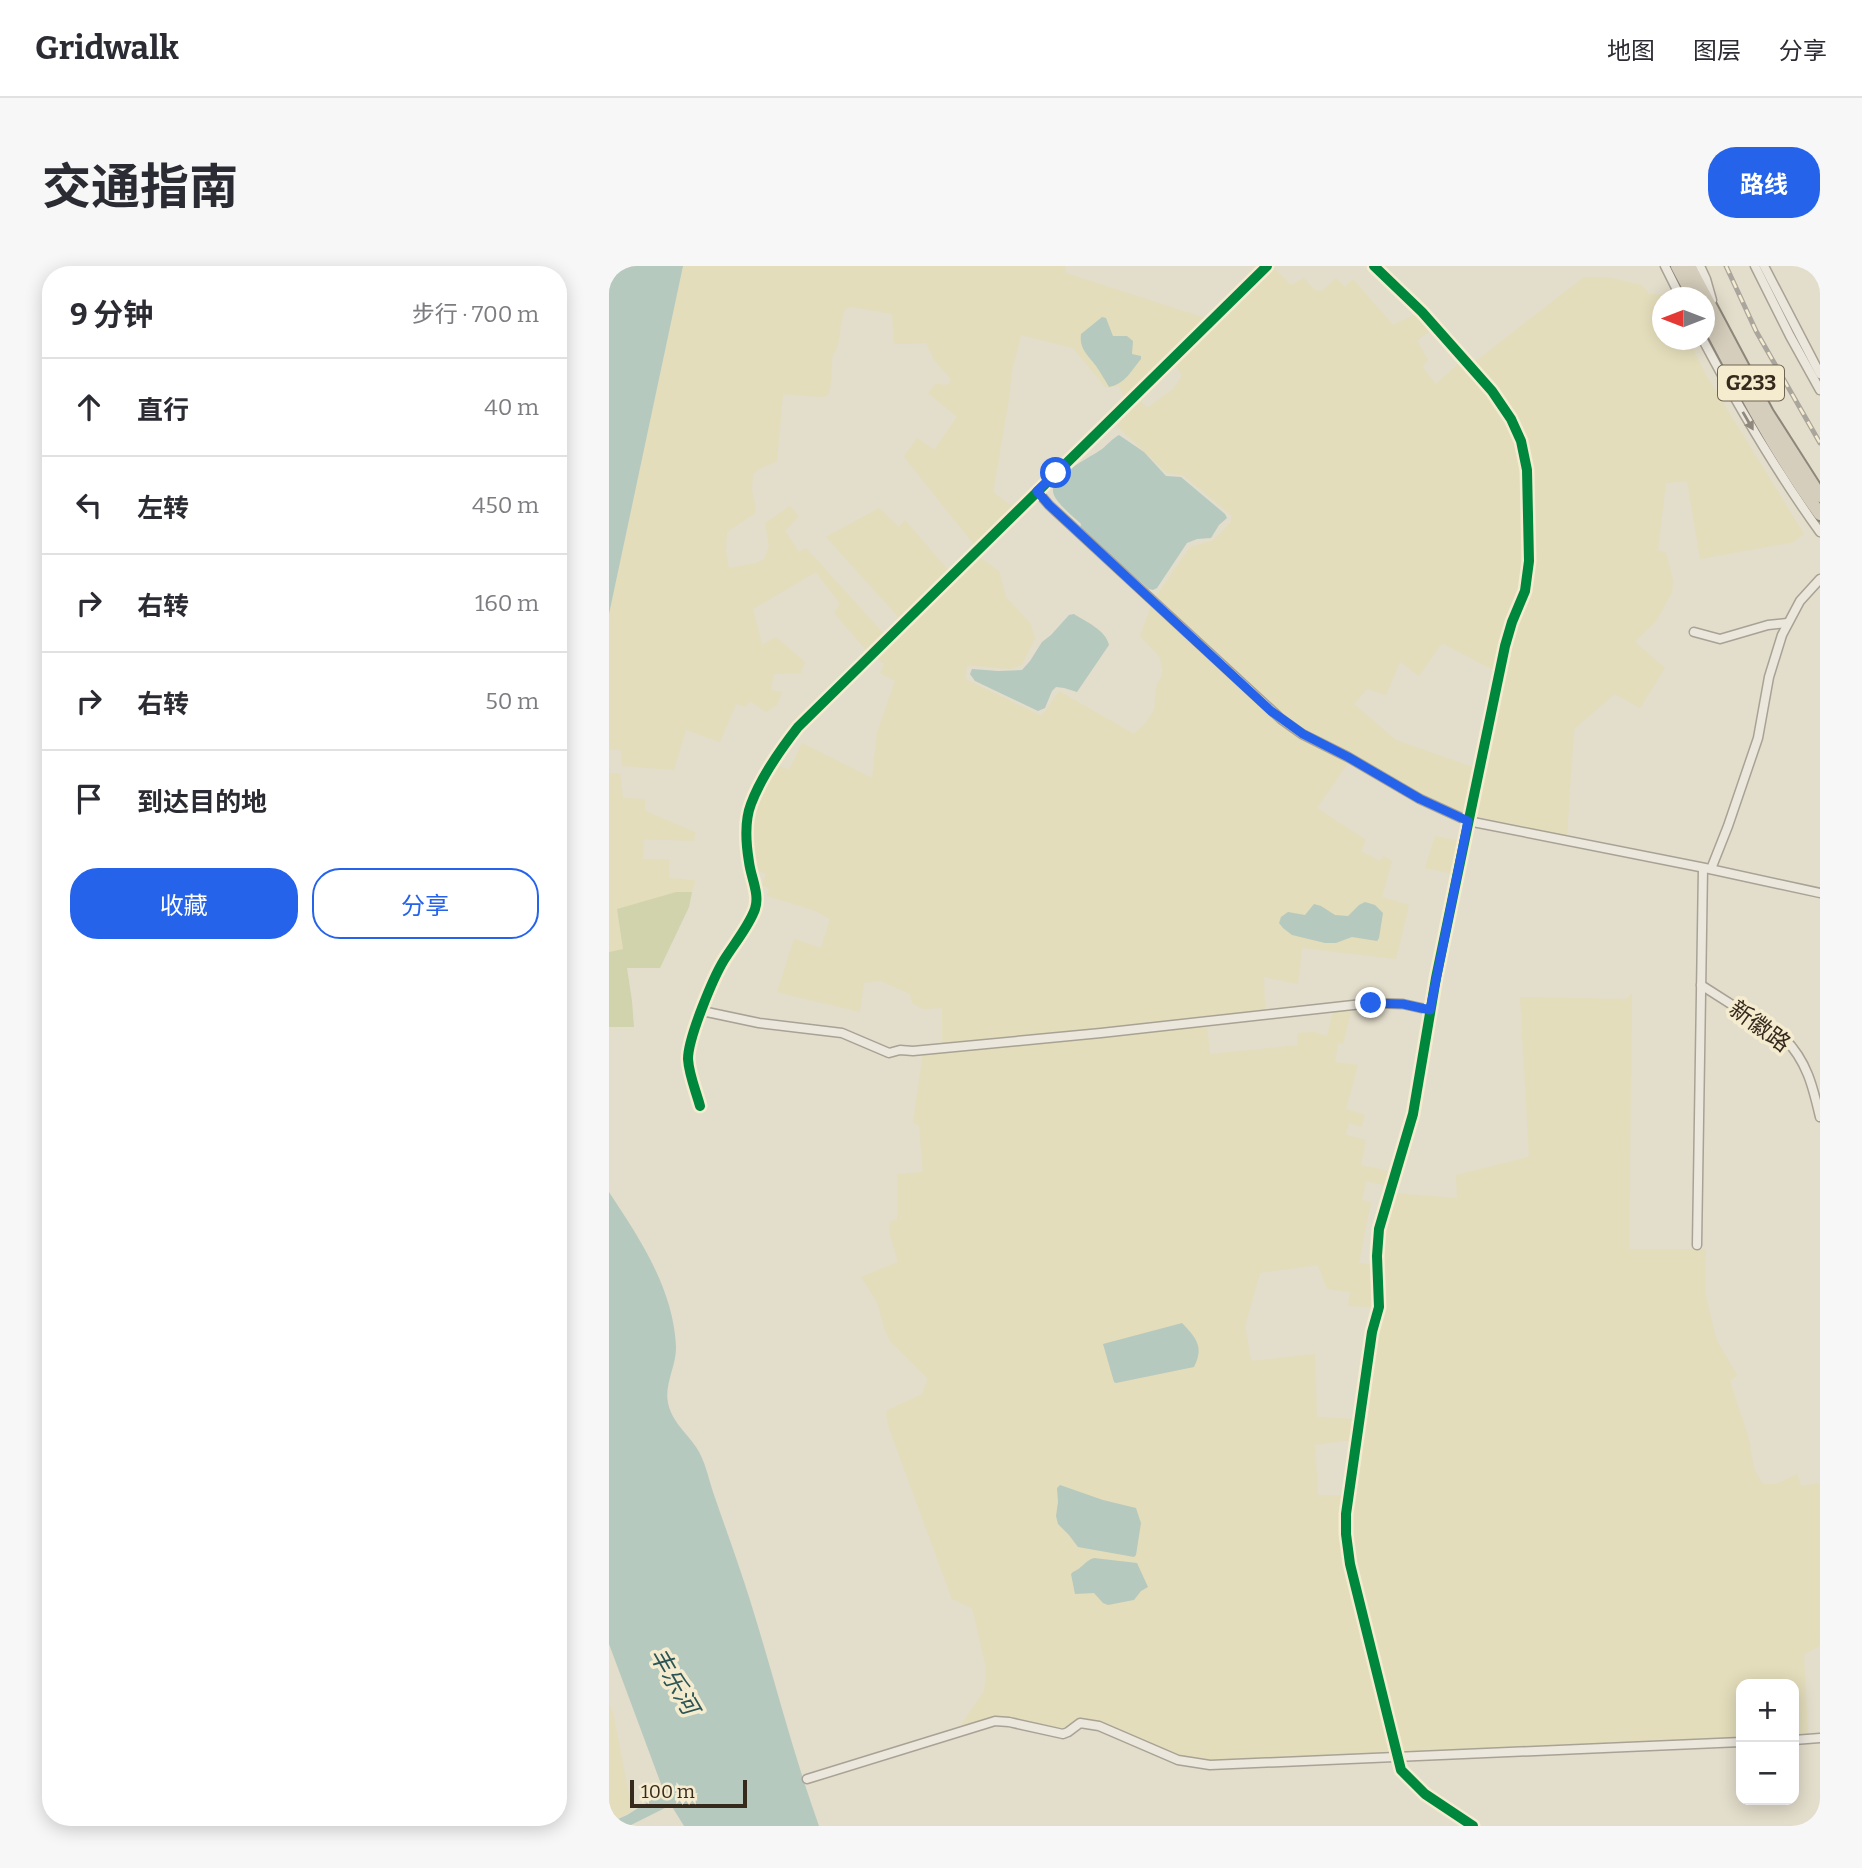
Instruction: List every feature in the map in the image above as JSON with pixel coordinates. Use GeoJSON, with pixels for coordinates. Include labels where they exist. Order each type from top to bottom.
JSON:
{"type":"FeatureCollection","features":[{"type":"Feature","properties":{"kind":"highway"},"geometry":{"type":"LineString","coordinates":[[1677,266],[1688,287]]}},
{"type":"Feature","properties":{"kind":"highway","name":"G233"},"geometry":{"type":"LineString","coordinates":[[1689,266],[1698,287]]}},
{"type":"Feature","properties":{"kind":"highway","name":"G233"},"geometry":{"type":"LineString","coordinates":[[1715,325],[1820,496]]}},
{"type":"Feature","properties":{"kind":"highway","name":"G233"},"geometry":{"type":"LineString","coordinates":[[1715,326],[1771,439],[1820,513]]}},
{"type":"Feature","properties":{"kind":"street"},"geometry":{"type":"LineString","coordinates":[[700,1106],[688,1059],[690,1046],[716,973],[754,911],[756,895],[748,853],[747,822],[750,805],[777,756],[797,727],[1267,266]]}},
{"type":"Feature","properties":{"kind":"street"},"geometry":{"type":"LineString","coordinates":[[1374,266],[1422,312],[1499,400],[1517,430],[1526,460],[1528,480],[1527,581],[1505,646],[1430,1010],[1413,1114],[1379,1229],[1377,1256],[1380,1307],[1372,1332],[1345,1524],[1350,1564],[1401,1770],[1417,1788],[1473,1826]]}},
{"type":"Feature","properties":{"kind":"street"},"geometry":{"type":"LineString","coordinates":[[1665,266],[1676,287]]}},
{"type":"Feature","properties":{"kind":"street"},"geometry":{"type":"LineString","coordinates":[[1700,266],[1707,287]]}},
{"type":"Feature","properties":{"kind":"street"},"geometry":{"type":"LineString","coordinates":[[1755,266],[1820,390]]}},
{"type":"Feature","properties":{"kind":"street"},"geometry":{"type":"LineString","coordinates":[[1764,266],[1820,374]]}},
{"type":"Feature","properties":{"kind":"street"},"geometry":{"type":"LineString","coordinates":[[1708,350],[1772,462],[1820,532]]}},
{"type":"Feature","properties":{"kind":"street"},"geometry":{"type":"LineString","coordinates":[[1037,491],[1139,590],[1271,711],[1291,727],[1420,799],[1468,821],[1820,893]]}},
{"type":"Feature","properties":{"kind":"street"},"geometry":{"type":"LineString","coordinates":[[1697,1245],[1701,985],[1707,868],[1728,826],[1758,738],[1769,677],[1787,623],[1800,601],[1820,579]]}},
{"type":"Feature","properties":{"kind":"street"},"geometry":{"type":"LineString","coordinates":[[1695,632],[1720,639],[1768,625],[1787,623]]}},
{"type":"Feature","properties":{"kind":"street","name":"新徽路"},"geometry":{"type":"LineString","coordinates":[[1701,985],[1791,1044],[1807,1068],[1820,1117]]}},
{"type":"Feature","properties":{"kind":"street"},"geometry":{"type":"LineString","coordinates":[[702,1011],[759,1023],[842,1033],[888,1053],[1371,1003],[1403,1004],[1430,1010]]}},
{"type":"Feature","properties":{"kind":"street"},"geometry":{"type":"LineString","coordinates":[[807,1779],[995,1721],[1063,1734],[1080,1724],[1097,1725],[1178,1760],[1200,1764],[1736,1742]]}},
{"type":"Feature","properties":{"kind":"street"},"geometry":{"type":"LineString","coordinates":[[1799,1740],[1820,1738]]}},
{"type":"Feature","properties":{"kind":"shaded area"},"geometry":{"type":"Polygon","coordinates":[[[683,266],[1066,266],[1066,273],[1208,319],[1125,399],[1119,386],[1106,388],[1073,348],[1021,335],[1012,370],[993,492],[1015,509],[975,546],[904,457],[917,438],[934,450],[957,417],[928,393],[935,384],[948,385],[951,379],[934,360],[926,343],[894,344],[892,314],[847,308],[832,358],[829,392],[822,397],[783,394],[777,461],[759,469],[753,475],[755,513],[727,532],[726,551],[729,568],[764,559],[769,546],[765,523],[790,506],[799,516],[785,531],[799,552],[806,548],[885,635],[870,652],[867,651],[834,613],[840,604],[816,572],[753,609],[762,645],[776,637],[805,662],[801,673],[774,674],[771,690],[782,692],[777,705],[766,712],[750,701],[746,707],[736,704],[720,742],[686,730],[674,770],[622,766],[621,750],[609,749],[609,614],[683,266]]]}},
{"type":"Feature","properties":{"kind":"shaded area"},"geometry":{"type":"Polygon","coordinates":[[[1272,266],[1291,285],[1304,278],[1314,290],[1322,291],[1336,278],[1345,287],[1353,279],[1393,325],[1418,313],[1432,330],[1417,340],[1428,360],[1422,367],[1436,384],[1459,363],[1505,415],[1520,448],[1525,468],[1527,554],[1522,587],[1505,629],[1497,672],[1442,643],[1419,676],[1400,662],[1386,695],[1367,689],[1354,704],[1396,740],[1475,768],[1465,814],[1449,810],[1307,734],[1154,599],[1190,547],[1212,541],[1231,522],[1231,515],[1183,475],[1167,473],[1117,426],[1139,399],[1147,408],[1173,389],[1182,376],[1173,361],[1272,266]]]}},
{"type":"Feature","properties":{"kind":"shaded area"},"geometry":{"type":"Polygon","coordinates":[[[1584,277],[1606,277],[1642,285],[1652,294],[1652,350],[1693,350],[1804,534],[1794,542],[1700,559],[1687,481],[1666,483],[1658,550],[1666,552],[1673,581],[1672,592],[1657,620],[1635,642],[1665,668],[1640,708],[1615,694],[1574,729],[1567,836],[1478,817],[1476,808],[1512,633],[1533,570],[1533,494],[1529,442],[1504,400],[1472,364],[1584,277]]]}},
{"type":"Feature","properties":{"kind":"shaded area"},"geometry":{"type":"Polygon","coordinates":[[[879,508],[899,527],[905,520],[949,571],[901,620],[826,537],[879,508]]]}},
{"type":"Feature","properties":{"kind":"shaded area"},"geometry":{"type":"Polygon","coordinates":[[[977,555],[999,571],[1006,597],[1030,623],[1035,638],[1022,665],[1010,669],[967,665],[965,679],[1042,716],[1059,691],[1134,734],[1154,710],[1156,686],[1162,676],[1159,656],[1140,636],[1151,606],[1271,716],[1295,734],[1348,763],[1317,808],[1366,840],[1361,851],[1380,861],[1384,856],[1392,861],[1382,897],[1409,905],[1396,959],[1302,948],[1298,984],[1264,977],[1265,1011],[942,1045],[942,1008],[923,1009],[912,1003],[910,994],[881,981],[864,983],[860,1012],[777,992],[794,939],[821,948],[830,919],[813,910],[767,896],[769,888],[762,885],[766,874],[752,867],[750,844],[753,807],[776,764],[789,770],[802,743],[872,778],[877,733],[895,681],[880,673],[884,664],[874,656],[977,555]]]}},
{"type":"Feature","properties":{"kind":"shaded area"},"geometry":{"type":"Polygon","coordinates":[[[609,766],[610,773],[620,773],[623,798],[645,799],[645,811],[695,832],[694,841],[644,839],[643,859],[669,859],[669,878],[695,880],[692,892],[676,892],[623,949],[609,952],[609,766]]]}},
{"type":"Feature","properties":{"kind":"shaded area"},"geometry":{"type":"Polygon","coordinates":[[[1435,836],[1460,841],[1454,874],[1425,868],[1435,836]]]}},
{"type":"Feature","properties":{"kind":"shaded area"},"geometry":{"type":"Polygon","coordinates":[[[1632,993],[1629,1249],[1706,1249],[1706,1296],[1716,1339],[1737,1375],[1730,1381],[1749,1439],[1754,1469],[1763,1484],[1776,1484],[1797,1474],[1801,1486],[1820,1483],[1820,1646],[1804,1654],[1808,1735],[1799,1736],[1799,1679],[1736,1679],[1736,1738],[1402,1752],[1398,1748],[1351,1546],[1349,1522],[1382,1305],[1381,1234],[1392,1193],[1457,1198],[1456,1175],[1529,1157],[1520,997],[1626,999],[1632,993]]]}},
{"type":"Feature","properties":{"kind":"shaded area"},"geometry":{"type":"Polygon","coordinates":[[[1333,1011],[1351,1011],[1343,1044],[1338,1043],[1335,1062],[1358,1065],[1346,1109],[1365,1115],[1361,1127],[1349,1123],[1346,1135],[1366,1140],[1361,1165],[1392,1172],[1388,1186],[1366,1181],[1362,1200],[1371,1202],[1359,1263],[1374,1265],[1375,1300],[1373,1307],[1348,1306],[1350,1292],[1327,1289],[1318,1265],[1260,1273],[1245,1326],[1251,1361],[1315,1354],[1317,1417],[1354,1419],[1351,1440],[1315,1445],[1318,1495],[1343,1495],[1340,1525],[1343,1551],[1391,1753],[1201,1762],[1173,1755],[1129,1733],[1090,1720],[1082,1720],[1066,1731],[1014,1722],[966,1727],[961,1725],[984,1691],[986,1675],[972,1608],[952,1599],[889,1428],[886,1411],[922,1394],[928,1379],[891,1342],[877,1302],[861,1277],[898,1262],[890,1234],[890,1221],[897,1220],[897,1174],[923,1172],[919,1126],[913,1122],[923,1053],[1207,1025],[1210,1054],[1298,1045],[1297,1033],[1314,1032],[1327,1036],[1333,1011]]]}},
{"type":"Feature","properties":{"kind":"shaded area"},"geometry":{"type":"Polygon","coordinates":[[[609,1704],[613,1712],[632,1811],[609,1823],[609,1704]]]}},
{"type":"Feature","properties":{"kind":"green space"},"geometry":{"type":"Polygon","coordinates":[[[676,892],[692,892],[689,907],[660,968],[627,968],[634,1027],[609,1027],[609,952],[623,949],[617,909],[676,892]]]}},
{"type":"Feature","properties":{"kind":"water"},"geometry":{"type":"Polygon","coordinates":[[[609,266],[683,266],[609,614],[609,266]]]}},
{"type":"Feature","properties":{"kind":"water"},"geometry":{"type":"Polygon","coordinates":[[[1102,317],[1106,318],[1113,336],[1127,336],[1133,341],[1132,354],[1141,356],[1127,376],[1109,387],[1081,344],[1081,334],[1102,317]]]}},
{"type":"Feature","properties":{"kind":"water"},"geometry":{"type":"Polygon","coordinates":[[[1119,435],[1144,452],[1166,476],[1181,477],[1227,518],[1211,538],[1187,543],[1153,590],[1080,529],[1081,524],[1060,504],[1053,491],[1058,479],[1065,473],[1119,435]]]}},
{"type":"Feature","properties":{"kind":"water"},"geometry":{"type":"Polygon","coordinates":[[[1074,614],[1100,631],[1109,645],[1077,692],[1056,687],[1045,708],[1038,711],[975,681],[970,674],[972,669],[1022,670],[1042,642],[1069,615],[1074,614]]]}},
{"type":"Feature","properties":{"kind":"water"},"geometry":{"type":"Polygon","coordinates":[[[1365,902],[1375,905],[1383,913],[1377,941],[1352,937],[1336,943],[1325,943],[1292,935],[1279,923],[1281,917],[1288,912],[1305,915],[1314,904],[1335,915],[1348,916],[1365,902]]]}},
{"type":"Feature","properties":{"kind":"water","name":"丰乐河"},"geometry":{"type":"Polygon","coordinates":[[[609,1192],[643,1246],[669,1304],[676,1346],[668,1403],[673,1416],[696,1447],[704,1463],[749,1597],[819,1826],[684,1826],[671,1805],[629,1826],[609,1826],[609,1823],[664,1792],[609,1644],[609,1192]]]}},
{"type":"Feature","properties":{"kind":"water"},"geometry":{"type":"Polygon","coordinates":[[[1182,1323],[1197,1342],[1199,1353],[1194,1367],[1114,1382],[1103,1344],[1182,1323]]]}},
{"type":"Feature","properties":{"kind":"water"},"geometry":{"type":"Polygon","coordinates":[[[1060,1485],[1136,1508],[1141,1523],[1136,1555],[1134,1557],[1078,1547],[1058,1524],[1057,1488],[1060,1485]]]}},
{"type":"Feature","properties":{"kind":"water"},"geometry":{"type":"Polygon","coordinates":[[[1094,1558],[1137,1563],[1148,1587],[1134,1600],[1108,1605],[1094,1593],[1075,1594],[1071,1574],[1094,1558]]]}},
{"type":"Feature","properties":{"kind":"railway"},"geometry":{"type":"LineString","coordinates":[[1726,266],[1756,331],[1820,443]]}},
{"type":"Feature","properties":{"kind":"cycle path"},"geometry":{"type":"LineString","coordinates":[[700,1106],[690,1071],[689,1049],[696,1023],[714,980],[755,909],[756,892],[747,848],[747,818],[755,794],[778,754],[798,727],[1267,266]]}},
{"type":"Feature","properties":{"kind":"cycle path"},"geometry":{"type":"LineString","coordinates":[[1374,266],[1422,312],[1492,391],[1511,419],[1521,441],[1527,470],[1529,561],[1525,591],[1505,646],[1436,978],[1413,1114],[1379,1229],[1379,1307],[1372,1332],[1346,1514],[1350,1564],[1401,1770],[1425,1794],[1473,1826]]}},
{"type":"Feature","properties":{"kind":"route"},"geometry":{"type":"LineString","coordinates":[[1056,473],[1037,491],[1049,505],[1271,711],[1303,734],[1420,799],[1468,821],[1430,1010],[1403,1004],[1371,1003]]}}]}
